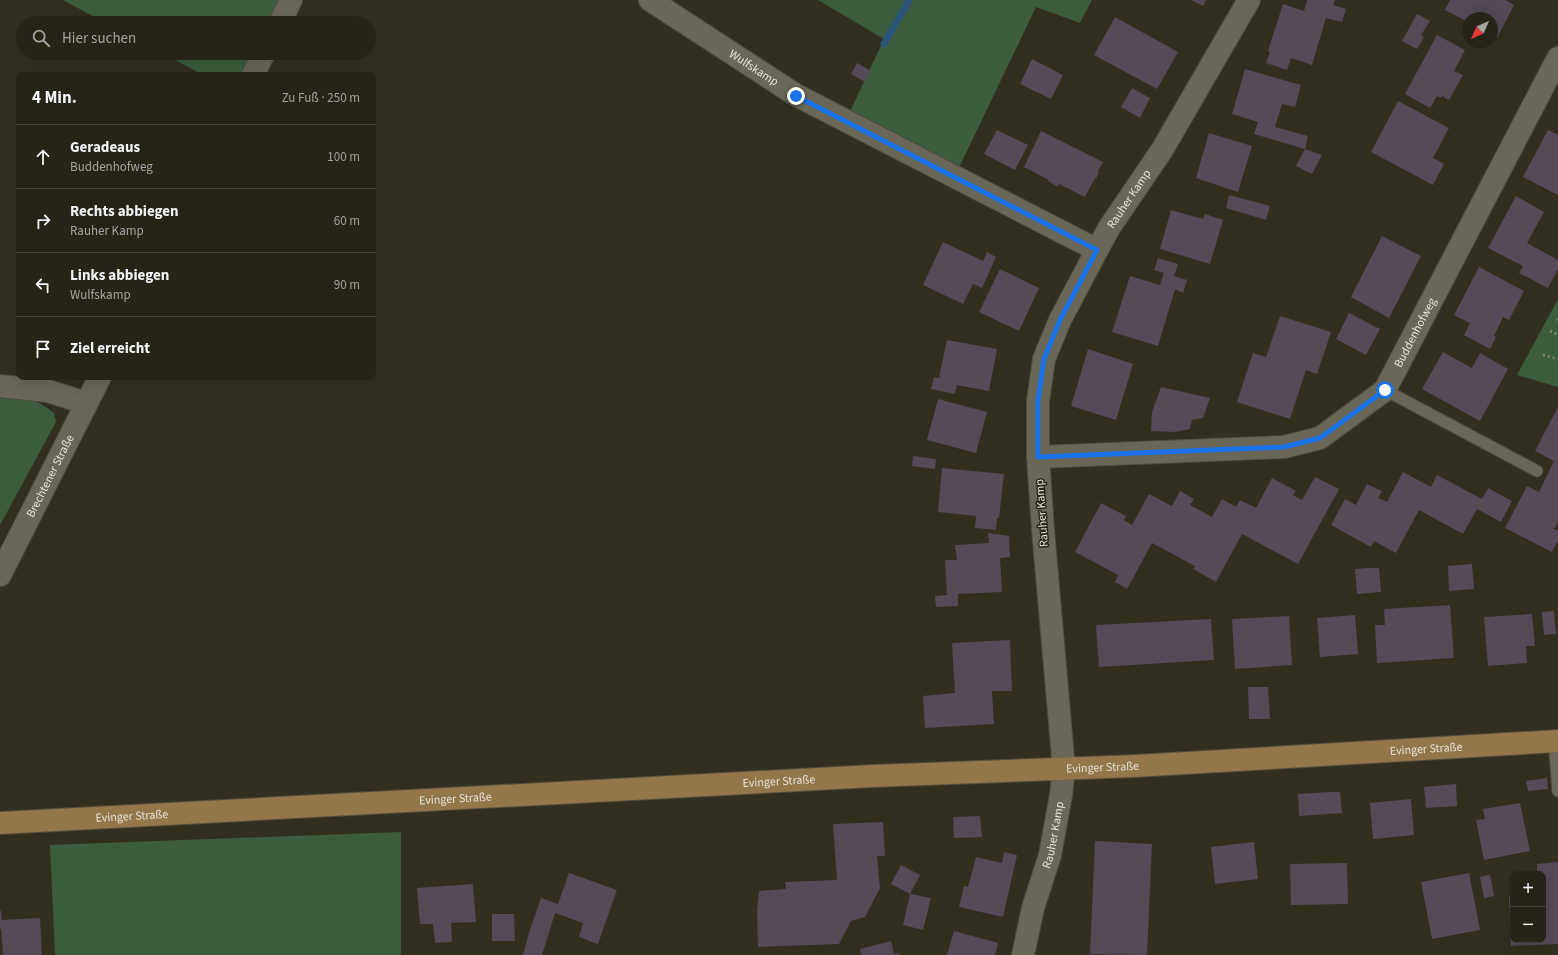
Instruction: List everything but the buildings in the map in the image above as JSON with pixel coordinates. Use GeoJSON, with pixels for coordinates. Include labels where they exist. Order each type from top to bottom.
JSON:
{"type":"FeatureCollection","features":[{"type":"Feature","properties":{"kind":"main road","name":"Evinger Straße"},"geometry":{"type":"LineString","coordinates":[[0,823],[849,778],[1064,769],[1556,741]]}},
{"type":"Feature","properties":{"kind":"street"},"geometry":{"type":"LineString","coordinates":[[283,16],[291,0]]}},
{"type":"Feature","properties":{"kind":"street","name":"Wulfskamp"},"geometry":{"type":"LineString","coordinates":[[650,0],[796,96],[1097,250]]}},
{"type":"Feature","properties":{"kind":"street","name":"Rauher Kamp"},"geometry":{"type":"LineString","coordinates":[[1023,955],[1033,908],[1050,855],[1062,796],[1064,769],[1038,457],[1038,401],[1044,359],[1060,320],[1097,250],[1162,150],[1249,0]]}},
{"type":"Feature","properties":{"kind":"street","name":"Buddenhofweg"},"geometry":{"type":"LineString","coordinates":[[1038,457],[1284,447],[1320,438],[1385,390],[1558,58]]}},
{"type":"Feature","properties":{"kind":"street"},"geometry":{"type":"LineString","coordinates":[[254,72],[260,60]]}},
{"type":"Feature","properties":{"kind":"street","name":"Brechtener Straße"},"geometry":{"type":"LineString","coordinates":[[0,575],[98,380]]}},
{"type":"Feature","properties":{"kind":"street"},"geometry":{"type":"LineString","coordinates":[[0,386],[48,391],[86,403]]}},
{"type":"Feature","properties":{"kind":"lane"},"geometry":{"type":"LineString","coordinates":[[1385,390],[1537,471]]}},
{"type":"Feature","properties":{"kind":"lane"},"geometry":{"type":"LineString","coordinates":[[1556,741],[1558,791]]}},
{"type":"Feature","properties":{"kind":"path"},"geometry":{"type":"LineString","coordinates":[[1550,331],[1558,335]]}},
{"type":"Feature","properties":{"kind":"path"},"geometry":{"type":"LineString","coordinates":[[1543,355],[1558,359]]}},
{"type":"Feature","properties":{"kind":"green space"},"geometry":{"type":"Polygon","coordinates":[[[63,0],[282,0],[273,16],[93,16],[63,0]]]}},
{"type":"Feature","properties":{"kind":"green space"},"geometry":{"type":"Polygon","coordinates":[[[818,0],[1092,0],[1080,23],[1036,7],[955,176],[846,120],[884,39],[818,0]]]}},
{"type":"Feature","properties":{"kind":"green space"},"geometry":{"type":"Polygon","coordinates":[[[175,60],[249,60],[242,72],[197,72],[175,60]]]}},
{"type":"Feature","properties":{"kind":"green space"},"geometry":{"type":"Polygon","coordinates":[[[1558,299],[1558,387],[1517,375],[1558,299]]]}},
{"type":"Feature","properties":{"kind":"green space"},"geometry":{"type":"Polygon","coordinates":[[[0,393],[21,395],[41,404],[54,413],[56,422],[0,525],[0,393]]]}},
{"type":"Feature","properties":{"kind":"green space"},"geometry":{"type":"Polygon","coordinates":[[[401,832],[401,955],[55,955],[50,845],[401,832]]]}},
{"type":"Feature","properties":{"kind":"waterway"},"geometry":{"type":"LineString","coordinates":[[884,44],[909,0]]}},
{"type":"Feature","properties":{"kind":"route"},"geometry":{"type":"LineString","coordinates":[[796,96],[846,120],[1097,250],[1060,320],[1044,359],[1038,401],[1038,457],[1284,447],[1320,438],[1385,390]]}}]}
